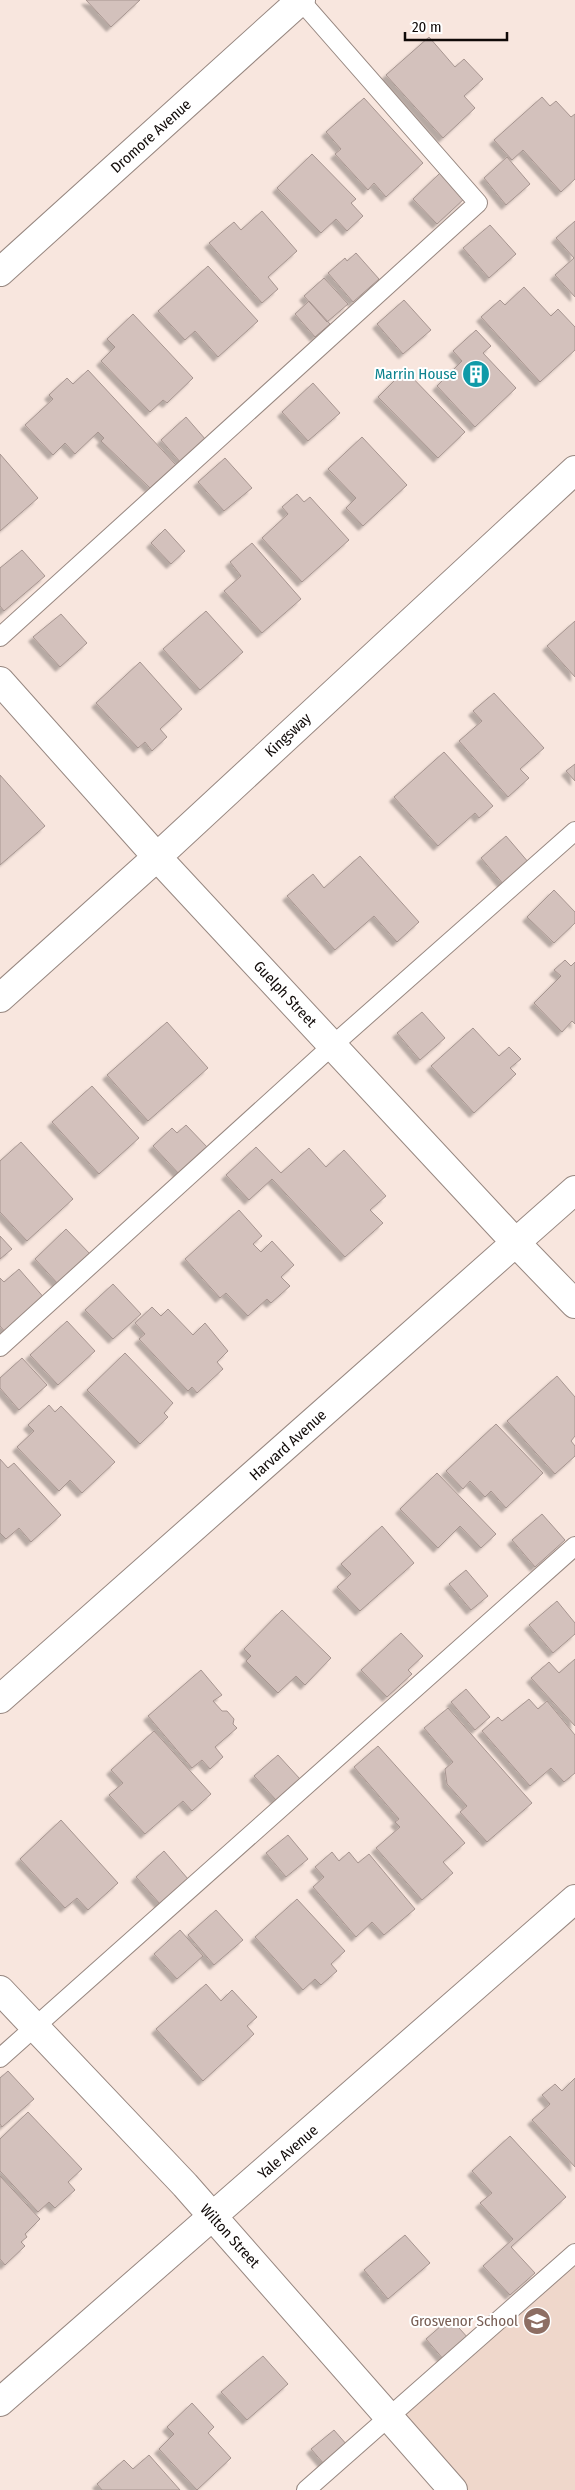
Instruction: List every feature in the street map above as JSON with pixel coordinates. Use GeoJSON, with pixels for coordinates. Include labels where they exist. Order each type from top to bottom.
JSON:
{"type":"FeatureCollection","features":[{"type":"Feature","properties":{"kind":"street","name":"Dromore Avenue"},"geometry":{"type":"LineString","coordinates":[[0,272],[301,0]]}},
{"type":"Feature","properties":{"kind":"street","name":"Kingsway"},"geometry":{"type":"LineString","coordinates":[[0,998],[157,856],[575,470]]}},
{"type":"Feature","properties":{"kind":"street","name":"Guelph Street"},"geometry":{"type":"LineString","coordinates":[[0,681],[157,856],[516,1243],[575,1304]]}},
{"type":"Feature","properties":{"kind":"street","name":"Harvard Avenue"},"geometry":{"type":"LineString","coordinates":[[0,1699],[575,1190]]}},
{"type":"Feature","properties":{"kind":"street","name":"Yale Avenue"},"geometry":{"type":"LineString","coordinates":[[0,2402],[575,1899]]}},
{"type":"Feature","properties":{"kind":"street","name":"Wilton Street"},"geometry":{"type":"LineString","coordinates":[[0,1990],[184,2184],[453,2490]]}},
{"type":"Feature","properties":{"kind":"lane"},"geometry":{"type":"LineString","coordinates":[[0,637],[478,203],[301,0]]}},
{"type":"Feature","properties":{"kind":"lane"},"geometry":{"type":"LineString","coordinates":[[0,1347],[333,1045],[575,831]]}},
{"type":"Feature","properties":{"kind":"lane"},"geometry":{"type":"LineString","coordinates":[[0,2058],[575,1546]]}},
{"type":"Feature","properties":{"kind":"lane"},"geometry":{"type":"LineString","coordinates":[[306,2490],[390,2418],[575,2253]]}},
{"type":"Feature","properties":{"kind":"shaded area","name":"Grosvenor School"},"geometry":{"type":"Polygon","coordinates":[[[575,2253],[575,2490],[453,2490],[390,2418],[575,2253]]]}},
{"type":"Feature","properties":{"kind":"building"},"geometry":{"type":"Polygon","coordinates":[[[86,0],[140,0],[111,27],[86,0]]]}},
{"type":"Feature","properties":{"kind":"building"},"geometry":{"type":"Polygon","coordinates":[[[429,37],[455,67],[464,59],[483,79],[464,96],[475,108],[443,138],[386,75],[429,37]]]}},
{"type":"Feature","properties":{"kind":"building"},"geometry":{"type":"Polygon","coordinates":[[[542,97],[550,106],[556,101],[571,117],[575,114],[575,179],[561,192],[523,150],[512,160],[494,140],[542,97]]]}},
{"type":"Feature","properties":{"kind":"building"},"geometry":{"type":"Polygon","coordinates":[[[364,98],[423,163],[386,197],[374,183],[368,190],[335,154],[341,149],[326,132],[364,98]]]}},
{"type":"Feature","properties":{"kind":"building"},"geometry":{"type":"Polygon","coordinates":[[[312,154],[356,199],[351,203],[363,216],[347,231],[336,219],[321,233],[277,188],[312,154]]]}},
{"type":"Feature","properties":{"kind":"building"},"geometry":{"type":"Polygon","coordinates":[[[507,157],[530,184],[506,205],[484,178],[507,157]]]}},
{"type":"Feature","properties":{"kind":"building"},"geometry":{"type":"Polygon","coordinates":[[[440,173],[465,198],[437,224],[413,199],[440,173]]]}},
{"type":"Feature","properties":{"kind":"building"},"geometry":{"type":"Polygon","coordinates":[[[262,211],[297,251],[268,277],[278,289],[262,303],[209,243],[234,222],[241,230],[262,211]]]}},
{"type":"Feature","properties":{"kind":"building"},"geometry":{"type":"Polygon","coordinates":[[[575,221],[575,297],[555,275],[574,258],[556,238],[575,221]]]}},
{"type":"Feature","properties":{"kind":"building"},"geometry":{"type":"Polygon","coordinates":[[[490,225],[516,254],[489,278],[463,248],[490,225]]]}},
{"type":"Feature","properties":{"kind":"building"},"geometry":{"type":"Polygon","coordinates":[[[356,253],[379,279],[353,302],[328,273],[345,258],[347,261],[356,253]]]}},
{"type":"Feature","properties":{"kind":"building"},"geometry":{"type":"Polygon","coordinates":[[[208,266],[258,321],[218,357],[195,331],[185,340],[158,311],[208,266]]]}},
{"type":"Feature","properties":{"kind":"building"},"geometry":{"type":"Polygon","coordinates":[[[324,278],[348,304],[327,322],[304,296],[324,278]]]}},
{"type":"Feature","properties":{"kind":"building"},"geometry":{"type":"Polygon","coordinates":[[[524,287],[551,316],[558,309],[575,327],[575,350],[540,382],[481,317],[500,300],[505,305],[524,287]]]}},
{"type":"Feature","properties":{"kind":"building"},"geometry":{"type":"Polygon","coordinates":[[[404,300],[431,330],[403,354],[377,324],[404,300]]]}},
{"type":"Feature","properties":{"kind":"building"},"geometry":{"type":"Polygon","coordinates":[[[309,301],[330,324],[315,337],[295,314],[309,301]]]}},
{"type":"Feature","properties":{"kind":"building"},"geometry":{"type":"Polygon","coordinates":[[[133,314],[193,378],[167,403],[163,400],[150,412],[101,361],[115,347],[107,339],[133,314]]]}},
{"type":"Feature","properties":{"kind":"building","name":"Marrin House"},"geometry":{"type":"Polygon","coordinates":[[[476,330],[491,346],[483,353],[516,388],[475,427],[437,386],[462,361],[453,351],[476,330]]]}},
{"type":"Feature","properties":{"kind":"building"},"geometry":{"type":"Polygon","coordinates":[[[88,370],[176,465],[150,488],[101,441],[104,438],[98,432],[75,454],[65,443],[53,455],[25,425],[53,399],[49,395],[67,378],[73,384],[88,370]]]}},
{"type":"Feature","properties":{"kind":"building"},"geometry":{"type":"Polygon","coordinates":[[[405,370],[465,432],[438,458],[378,397],[405,370]]]}},
{"type":"Feature","properties":{"kind":"building"},"geometry":{"type":"Polygon","coordinates":[[[313,383],[340,413],[308,441],[282,412],[313,383]]]}},
{"type":"Feature","properties":{"kind":"building"},"geometry":{"type":"Polygon","coordinates":[[[186,417],[206,440],[181,463],[161,440],[186,417]]]}},
{"type":"Feature","properties":{"kind":"building"},"geometry":{"type":"Polygon","coordinates":[[[362,437],[407,485],[363,526],[346,508],[356,498],[328,469],[362,437]]]}},
{"type":"Feature","properties":{"kind":"building"},"geometry":{"type":"Polygon","coordinates":[[[0,454],[38,498],[0,531],[0,454]]]}},
{"type":"Feature","properties":{"kind":"building"},"geometry":{"type":"Polygon","coordinates":[[[225,458],[252,488],[224,511],[198,482],[225,458]]]}},
{"type":"Feature","properties":{"kind":"building"},"geometry":{"type":"Polygon","coordinates":[[[297,494],[304,502],[310,497],[349,540],[302,582],[262,538],[288,514],[282,507],[297,494]]]}},
{"type":"Feature","properties":{"kind":"building"},"geometry":{"type":"Polygon","coordinates":[[[165,529],[185,551],[171,564],[151,543],[165,529]]]}},
{"type":"Feature","properties":{"kind":"building"},"geometry":{"type":"Polygon","coordinates":[[[252,543],[301,599],[262,633],[224,591],[241,576],[230,562],[252,543]]]}},
{"type":"Feature","properties":{"kind":"building"},"geometry":{"type":"Polygon","coordinates":[[[22,550],[45,576],[4,611],[0,606],[0,568],[22,550]]]}},
{"type":"Feature","properties":{"kind":"building"},"geometry":{"type":"Polygon","coordinates":[[[206,611],[243,652],[200,690],[163,649],[206,611]]]}},
{"type":"Feature","properties":{"kind":"building"},"geometry":{"type":"Polygon","coordinates":[[[61,614],[87,643],[60,667],[33,637],[61,614]]]}},
{"type":"Feature","properties":{"kind":"building"},"geometry":{"type":"Polygon","coordinates":[[[575,621],[575,677],[547,646],[575,621]]]}},
{"type":"Feature","properties":{"kind":"building"},"geometry":{"type":"Polygon","coordinates":[[[140,662],[182,709],[160,729],[167,737],[152,751],[145,742],[138,748],[96,703],[140,662]]]}},
{"type":"Feature","properties":{"kind":"building"},"geometry":{"type":"Polygon","coordinates":[[[494,693],[544,748],[520,769],[529,778],[508,797],[459,741],[482,721],[473,711],[494,693]]]}},
{"type":"Feature","properties":{"kind":"building"},"geometry":{"type":"Polygon","coordinates":[[[444,752],[493,806],[479,818],[475,813],[438,846],[394,797],[444,752]]]}},
{"type":"Feature","properties":{"kind":"building"},"geometry":{"type":"Polygon","coordinates":[[[575,764],[575,781],[566,771],[575,764]]]}},
{"type":"Feature","properties":{"kind":"building"},"geometry":{"type":"Polygon","coordinates":[[[0,775],[45,826],[0,865],[0,775]]]}},
{"type":"Feature","properties":{"kind":"building"},"geometry":{"type":"Polygon","coordinates":[[[506,836],[529,863],[504,885],[481,858],[506,836]]]}},
{"type":"Feature","properties":{"kind":"building"},"geometry":{"type":"Polygon","coordinates":[[[360,856],[419,922],[397,942],[374,916],[335,950],[287,896],[313,874],[324,888],[360,856]]]}},
{"type":"Feature","properties":{"kind":"building"},"geometry":{"type":"Polygon","coordinates":[[[554,890],[575,912],[575,923],[554,943],[527,917],[554,890]]]}},
{"type":"Feature","properties":{"kind":"building"},"geometry":{"type":"Polygon","coordinates":[[[565,960],[571,966],[575,962],[575,1024],[572,1021],[562,1032],[534,1003],[561,976],[554,970],[565,960]]]}},
{"type":"Feature","properties":{"kind":"building"},"geometry":{"type":"Polygon","coordinates":[[[422,1012],[445,1038],[420,1060],[397,1033],[422,1012]]]}},
{"type":"Feature","properties":{"kind":"building"},"geometry":{"type":"Polygon","coordinates":[[[167,1022],[208,1068],[148,1121],[107,1075],[167,1022]]]}},
{"type":"Feature","properties":{"kind":"building"},"geometry":{"type":"Polygon","coordinates":[[[473,1028],[499,1056],[509,1047],[521,1059],[510,1068],[516,1074],[474,1113],[431,1066],[473,1028]]]}},
{"type":"Feature","properties":{"kind":"building"},"geometry":{"type":"Polygon","coordinates":[[[92,1086],[139,1138],[99,1174],[52,1122],[92,1086]]]}},
{"type":"Feature","properties":{"kind":"building"},"geometry":{"type":"Polygon","coordinates":[[[186,1125],[208,1148],[180,1175],[153,1146],[172,1128],[177,1133],[186,1125]]]}},
{"type":"Feature","properties":{"kind":"building"},"geometry":{"type":"Polygon","coordinates":[[[21,1142],[73,1199],[27,1241],[0,1212],[0,1161],[21,1142]]]}},
{"type":"Feature","properties":{"kind":"building"},"geometry":{"type":"Polygon","coordinates":[[[256,1147],[281,1173],[309,1148],[326,1167],[344,1150],[386,1196],[370,1210],[383,1223],[345,1257],[272,1179],[249,1200],[226,1175],[256,1147]]]}},
{"type":"Feature","properties":{"kind":"building"},"geometry":{"type":"Polygon","coordinates":[[[239,1210],[262,1236],[253,1244],[261,1252],[272,1241],[294,1265],[281,1277],[290,1286],[271,1303],[267,1299],[248,1316],[226,1293],[220,1298],[185,1259],[239,1210]]]}},
{"type":"Feature","properties":{"kind":"building"},"geometry":{"type":"Polygon","coordinates":[[[66,1229],[91,1255],[59,1285],[35,1259],[66,1229]]]}},
{"type":"Feature","properties":{"kind":"building"},"geometry":{"type":"Polygon","coordinates":[[[0,1236],[12,1249],[0,1259],[0,1236]]]}},
{"type":"Feature","properties":{"kind":"building"},"geometry":{"type":"Polygon","coordinates":[[[19,1269],[46,1300],[7,1334],[0,1326],[0,1278],[4,1282],[19,1269]]]}},
{"type":"Feature","properties":{"kind":"building"},"geometry":{"type":"Polygon","coordinates":[[[113,1284],[141,1314],[113,1339],[85,1310],[113,1284]]]}},
{"type":"Feature","properties":{"kind":"building"},"geometry":{"type":"Polygon","coordinates":[[[152,1307],[161,1316],[168,1309],[193,1335],[205,1323],[228,1351],[217,1362],[223,1369],[197,1393],[192,1387],[188,1391],[139,1339],[145,1334],[135,1323],[152,1307]]]}},
{"type":"Feature","properties":{"kind":"building"},"geometry":{"type":"Polygon","coordinates":[[[67,1321],[95,1351],[58,1385],[30,1355],[67,1321]]]}},
{"type":"Feature","properties":{"kind":"building"},"geometry":{"type":"Polygon","coordinates":[[[125,1353],[173,1403],[164,1413],[168,1417],[140,1444],[87,1390],[125,1353]]]}},
{"type":"Feature","properties":{"kind":"building"},"geometry":{"type":"Polygon","coordinates":[[[22,1358],[47,1385],[19,1410],[0,1388],[0,1378],[22,1358]]]}},
{"type":"Feature","properties":{"kind":"building"},"geometry":{"type":"Polygon","coordinates":[[[557,1376],[575,1397],[575,1436],[571,1441],[575,1446],[575,1456],[555,1474],[507,1421],[557,1376]]]}},
{"type":"Feature","properties":{"kind":"building"},"geometry":{"type":"Polygon","coordinates":[[[49,1405],[55,1412],[61,1406],[115,1462],[82,1493],[70,1480],[59,1491],[17,1447],[34,1431],[28,1425],[49,1405]]]}},
{"type":"Feature","properties":{"kind":"building"},"geometry":{"type":"Polygon","coordinates":[[[496,1424],[543,1473],[506,1508],[491,1491],[485,1497],[470,1481],[463,1489],[446,1471],[496,1424]]]}},
{"type":"Feature","properties":{"kind":"building"},"geometry":{"type":"Polygon","coordinates":[[[0,1459],[8,1468],[14,1463],[61,1515],[31,1542],[19,1528],[6,1539],[0,1533],[0,1459]]]}},
{"type":"Feature","properties":{"kind":"building"},"geometry":{"type":"Polygon","coordinates":[[[437,1473],[496,1534],[481,1548],[460,1526],[438,1548],[400,1509],[437,1473]]]}},
{"type":"Feature","properties":{"kind":"building"},"geometry":{"type":"Polygon","coordinates":[[[542,1514],[565,1540],[535,1567],[512,1540],[542,1514]]]}},
{"type":"Feature","properties":{"kind":"building"},"geometry":{"type":"Polygon","coordinates":[[[382,1526],[414,1563],[360,1611],[337,1587],[351,1574],[341,1564],[382,1526]]]}},
{"type":"Feature","properties":{"kind":"building"},"geometry":{"type":"Polygon","coordinates":[[[466,1570],[488,1596],[471,1610],[449,1584],[466,1570]]]}},
{"type":"Feature","properties":{"kind":"building"},"geometry":{"type":"Polygon","coordinates":[[[557,1601],[575,1623],[575,1634],[553,1653],[529,1625],[557,1601]]]}},
{"type":"Feature","properties":{"kind":"building"},"geometry":{"type":"Polygon","coordinates":[[[282,1610],[331,1658],[305,1685],[296,1676],[278,1693],[246,1661],[251,1656],[244,1649],[282,1610]]]}},
{"type":"Feature","properties":{"kind":"building"},"geometry":{"type":"Polygon","coordinates":[[[401,1633],[423,1656],[408,1670],[412,1674],[387,1697],[361,1670],[401,1633]]]}},
{"type":"Feature","properties":{"kind":"building"},"geometry":{"type":"Polygon","coordinates":[[[575,1659],[575,1726],[531,1678],[549,1662],[559,1673],[575,1659]]]}},
{"type":"Feature","properties":{"kind":"building"},"geometry":{"type":"Polygon","coordinates":[[[201,1670],[222,1695],[213,1701],[222,1711],[227,1711],[234,1719],[233,1724],[237,1728],[215,1747],[223,1757],[210,1769],[202,1760],[192,1768],[148,1716],[201,1670]]]}},
{"type":"Feature","properties":{"kind":"building"},"geometry":{"type":"Polygon","coordinates":[[[466,1689],[490,1717],[475,1730],[451,1702],[466,1689]]]}},
{"type":"Feature","properties":{"kind":"building"},"geometry":{"type":"Polygon","coordinates":[[[529,1699],[538,1709],[547,1701],[575,1735],[575,1773],[564,1782],[551,1768],[530,1786],[482,1731],[498,1717],[502,1721],[529,1699]]]}},
{"type":"Feature","properties":{"kind":"building"},"geometry":{"type":"Polygon","coordinates":[[[448,1708],[532,1803],[487,1842],[460,1812],[467,1806],[447,1784],[445,1769],[453,1762],[424,1728],[448,1708]]]}},
{"type":"Feature","properties":{"kind":"building"},"geometry":{"type":"Polygon","coordinates":[[[154,1731],[211,1794],[192,1811],[183,1801],[145,1834],[109,1795],[123,1783],[111,1770],[154,1731]]]}},
{"type":"Feature","properties":{"kind":"building"},"geometry":{"type":"Polygon","coordinates":[[[378,1746],[465,1843],[443,1862],[453,1873],[422,1900],[376,1848],[400,1827],[395,1822],[399,1819],[354,1767],[378,1746]]]}},
{"type":"Feature","properties":{"kind":"building"},"geometry":{"type":"Polygon","coordinates":[[[278,1755],[300,1779],[276,1800],[254,1776],[278,1755]]]}},
{"type":"Feature","properties":{"kind":"building"},"geometry":{"type":"Polygon","coordinates":[[[61,1820],[118,1883],[88,1910],[77,1898],[65,1908],[20,1859],[61,1820]]]}},
{"type":"Feature","properties":{"kind":"building"},"geometry":{"type":"Polygon","coordinates":[[[288,1835],[308,1859],[286,1877],[266,1853],[288,1835]]]}},
{"type":"Feature","properties":{"kind":"building"},"geometry":{"type":"Polygon","coordinates":[[[164,1851],[188,1879],[160,1904],[136,1877],[164,1851]]]}},
{"type":"Feature","properties":{"kind":"building"},"geometry":{"type":"Polygon","coordinates":[[[332,1852],[339,1861],[349,1852],[358,1863],[369,1854],[415,1909],[384,1935],[372,1922],[356,1937],[313,1887],[324,1877],[315,1867],[332,1852]]]}},
{"type":"Feature","properties":{"kind":"building"},"geometry":{"type":"Polygon","coordinates":[[[297,1899],[345,1951],[331,1964],[337,1971],[321,1985],[315,1979],[303,1990],[255,1937],[297,1899]]]}},
{"type":"Feature","properties":{"kind":"building"},"geometry":{"type":"Polygon","coordinates":[[[216,1910],[243,1940],[214,1965],[188,1935],[216,1910]]]}},
{"type":"Feature","properties":{"kind":"building"},"geometry":{"type":"Polygon","coordinates":[[[180,1930],[203,1956],[177,1979],[154,1954],[180,1930]]]}},
{"type":"Feature","properties":{"kind":"building"},"geometry":{"type":"Polygon","coordinates":[[[206,1984],[221,2001],[232,1990],[257,2017],[247,2026],[254,2034],[203,2081],[156,2029],[206,1984]]]}},
{"type":"Feature","properties":{"kind":"building"},"geometry":{"type":"Polygon","coordinates":[[[8,2071],[34,2099],[2,2127],[0,2124],[0,2078],[8,2071]]]}},
{"type":"Feature","properties":{"kind":"building"},"geometry":{"type":"Polygon","coordinates":[[[575,2078],[575,2167],[532,2120],[550,2104],[542,2095],[555,2084],[562,2091],[575,2078]]]}},
{"type":"Feature","properties":{"kind":"building"},"geometry":{"type":"Polygon","coordinates":[[[28,2112],[82,2169],[68,2182],[75,2190],[55,2208],[49,2202],[38,2212],[0,2171],[0,2139],[28,2112]]]}},
{"type":"Feature","properties":{"kind":"building"},"geometry":{"type":"Polygon","coordinates":[[[510,2136],[566,2197],[511,2247],[535,2273],[510,2295],[483,2266],[513,2239],[480,2203],[492,2193],[472,2171],[510,2136]]]}},
{"type":"Feature","properties":{"kind":"building"},"geometry":{"type":"Polygon","coordinates":[[[0,2176],[40,2219],[25,2234],[27,2237],[21,2242],[25,2246],[5,2265],[0,2259],[0,2176]]]}},
{"type":"Feature","properties":{"kind":"building"},"geometry":{"type":"Polygon","coordinates":[[[405,2235],[430,2263],[388,2299],[364,2270],[405,2235]]]}},
{"type":"Feature","properties":{"kind":"building"},"geometry":{"type":"Polygon","coordinates":[[[450,2318],[469,2339],[444,2360],[426,2339],[450,2318]]]}},
{"type":"Feature","properties":{"kind":"building"},"geometry":{"type":"Polygon","coordinates":[[[263,2356],[288,2384],[247,2420],[221,2392],[263,2356]]]}},
{"type":"Feature","properties":{"kind":"building"},"geometry":{"type":"Polygon","coordinates":[[[192,2403],[214,2427],[208,2433],[231,2458],[197,2490],[159,2449],[174,2434],[167,2427],[192,2403]]]}},
{"type":"Feature","properties":{"kind":"building"},"geometry":{"type":"Polygon","coordinates":[[[334,2430],[347,2445],[324,2464],[311,2449],[334,2430]]]}},
{"type":"Feature","properties":{"kind":"building"},"geometry":{"type":"Polygon","coordinates":[[[149,2455],[180,2490],[102,2490],[97,2484],[124,2460],[133,2469],[149,2455]]]}},
{"type":"Feature","properties":{"kind":"place","name":"Marrin House"},"geometry":{"type":"Point","coordinates":[476,374]}},
{"type":"Feature","properties":{"kind":"place","name":"Grosvenor School"},"geometry":{"type":"Point","coordinates":[537,2321]}}]}
